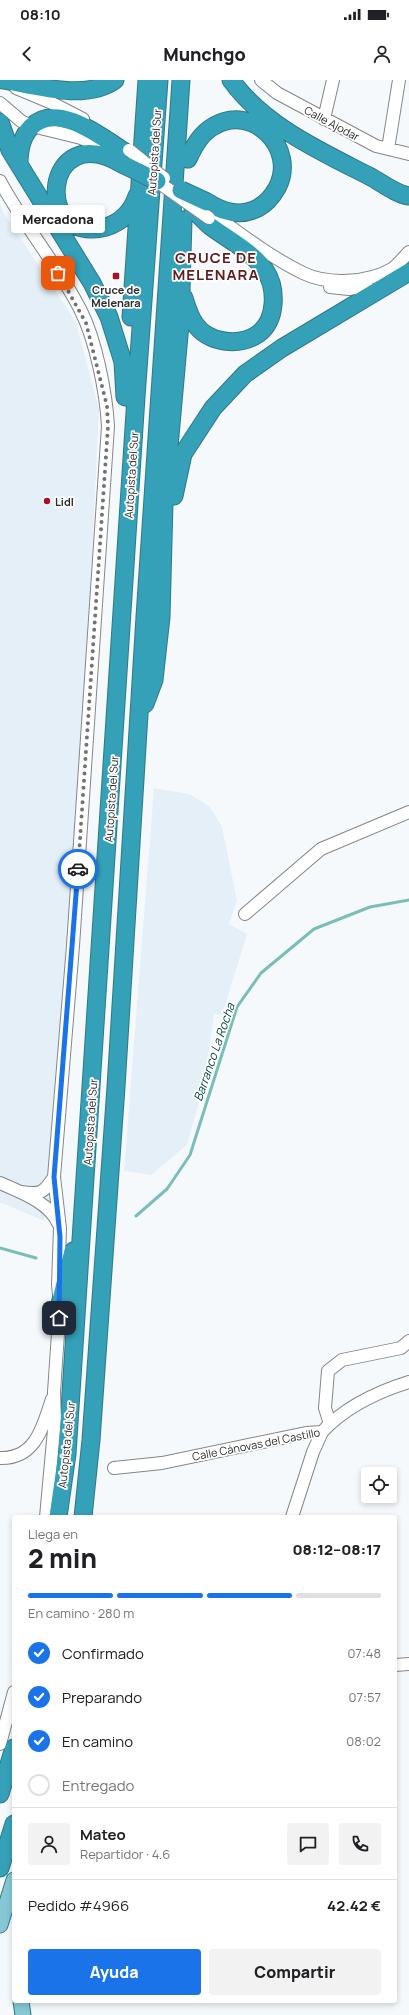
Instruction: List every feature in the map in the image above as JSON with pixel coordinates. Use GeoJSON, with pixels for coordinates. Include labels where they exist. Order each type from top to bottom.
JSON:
{"type":"FeatureCollection","features":[{"type":"Feature","properties":{"kind":"highway"},"geometry":{"type":"LineString","coordinates":[[4,80],[77,91],[94,90],[106,86],[116,80]]}},
{"type":"Feature","properties":{"kind":"highway"},"geometry":{"type":"LineString","coordinates":[[125,561],[122,500],[125,397],[147,80]]}},
{"type":"Feature","properties":{"kind":"highway","name":"Autopista del Sur"},"geometry":{"type":"LineString","coordinates":[[58,1515],[67,1454],[125,561],[159,80]]}},
{"type":"Feature","properties":{"kind":"highway","name":"Autopista del Sur"},"geometry":{"type":"LineString","coordinates":[[83,1515],[92,1425],[182,80]]}},
{"type":"Feature","properties":{"kind":"highway"},"geometry":{"type":"LineString","coordinates":[[139,722],[154,680],[161,617],[164,503],[182,290],[183,228],[192,80]]}},
{"type":"Feature","properties":{"kind":"highway"},"geometry":{"type":"LineString","coordinates":[[231,80],[239,90],[266,116],[343,163],[409,196]]}},
{"type":"Feature","properties":{"kind":"highway"},"geometry":{"type":"LineString","coordinates":[[19,164],[21,143],[32,126],[38,121],[52,118],[67,119],[85,126],[158,178]]}},
{"type":"Feature","properties":{"kind":"highway"},"geometry":{"type":"LineString","coordinates":[[188,159],[199,138],[214,126],[236,120],[253,123],[266,130],[272,137],[282,157],[280,183],[272,198],[249,212],[234,213],[222,211],[208,214]]}},
{"type":"Feature","properties":{"kind":"highway"},"geometry":{"type":"LineString","coordinates":[[0,122],[5,141],[92,283],[109,317],[123,362],[125,397]]}},
{"type":"Feature","properties":{"kind":"highway"},"geometry":{"type":"LineString","coordinates":[[126,156],[96,154],[81,155],[67,163],[57,179],[55,192],[58,206],[65,216],[75,224],[87,229],[101,228],[113,225],[124,218],[134,205],[139,188]]}},
{"type":"Feature","properties":{"kind":"highway"},"geometry":{"type":"LineString","coordinates":[[343,163],[409,186]]}},
{"type":"Feature","properties":{"kind":"highway"},"geometry":{"type":"LineString","coordinates":[[182,290],[187,308],[195,324],[213,339],[236,342],[258,334],[271,316],[274,291],[265,271],[208,214],[185,197]]}},
{"type":"Feature","properties":{"kind":"highway"},"geometry":{"type":"LineString","coordinates":[[163,562],[172,503],[183,454],[199,427],[224,395],[245,374],[264,360],[409,271]]}},
{"type":"Feature","properties":{"kind":"highway"},"geometry":{"type":"LineString","coordinates":[[60,1304],[84,1200]]}},
{"type":"Feature","properties":{"kind":"highway"},"geometry":{"type":"LineString","coordinates":[[0,1794],[12,1755]]}},
{"type":"Feature","properties":{"kind":"highway"},"geometry":{"type":"LineString","coordinates":[[0,1868],[12,1830]]}},
{"type":"Feature","properties":{"kind":"main road"},"geometry":{"type":"LineString","coordinates":[[0,1925],[12,1886]]}},
{"type":"Feature","properties":{"kind":"main road"},"geometry":{"type":"LineString","coordinates":[[21,2003],[23,2015]]}},
{"type":"Feature","properties":{"kind":"street","name":"Calle Ajodar"},"geometry":{"type":"LineString","coordinates":[[261,80],[277,93],[376,146],[409,154]]}},
{"type":"Feature","properties":{"kind":"street"},"geometry":{"type":"LineString","coordinates":[[324,119],[333,80]]}},
{"type":"Feature","properties":{"kind":"street"},"geometry":{"type":"LineString","coordinates":[[388,149],[399,80]]}},
{"type":"Feature","properties":{"kind":"street"},"geometry":{"type":"LineString","coordinates":[[0,82],[52,103],[89,122],[126,156]]}},
{"type":"Feature","properties":{"kind":"street"},"geometry":{"type":"LineString","coordinates":[[0,103],[22,121],[32,126]]}},
{"type":"Feature","properties":{"kind":"street"},"geometry":{"type":"LineString","coordinates":[[158,178],[185,197]]}},
{"type":"Feature","properties":{"kind":"street"},"geometry":{"type":"LineString","coordinates":[[0,181],[3,197],[58,273],[86,323],[107,406],[108,426],[73,946],[54,1177],[60,1228],[58,1285],[60,1304],[54,1392],[55,1419],[46,1515]]}},
{"type":"Feature","properties":{"kind":"street"},"geometry":{"type":"LineString","coordinates":[[208,214],[304,274],[334,281],[362,280],[392,269],[409,252]]}},
{"type":"Feature","properties":{"kind":"street"},"geometry":{"type":"LineString","coordinates":[[208,214],[278,267],[314,285],[349,290],[385,282],[409,271]]}},
{"type":"Feature","properties":{"kind":"street"},"geometry":{"type":"LineString","coordinates":[[245,914],[320,850],[409,812]]}},
{"type":"Feature","properties":{"kind":"street"},"geometry":{"type":"LineString","coordinates":[[21,1192],[36,1194],[47,1189],[54,1177]]}},
{"type":"Feature","properties":{"kind":"street"},"geometry":{"type":"LineString","coordinates":[[0,1183],[21,1192],[50,1210],[60,1228]]}},
{"type":"Feature","properties":{"kind":"street"},"geometry":{"type":"LineString","coordinates":[[293,1515],[313,1452],[326,1428],[325,1408],[328,1371],[342,1360],[401,1348],[409,1341]]}},
{"type":"Feature","properties":{"kind":"street","name":"Calle Cánovas del Castillo"},"geometry":{"type":"LineString","coordinates":[[114,1468],[162,1463],[326,1428],[350,1409],[382,1390],[409,1382]]}},
{"type":"Feature","properties":{"kind":"street"},"geometry":{"type":"LineString","coordinates":[[0,1458],[17,1456],[25,1452],[35,1441],[41,1430],[54,1392]]}},
{"type":"Feature","properties":{"kind":"street"},"geometry":{"type":"LineString","coordinates":[[397,1666],[409,1664]]}},
{"type":"Feature","properties":{"kind":"street"},"geometry":{"type":"LineString","coordinates":[[0,1744],[12,1699]]}},
{"type":"Feature","properties":{"kind":"shaded area"},"geometry":{"type":"Polygon","coordinates":[[[0,204],[3,212],[76,322],[99,410],[81,788],[58,1179],[44,1221],[0,1202],[0,204]]]}},
{"type":"Feature","properties":{"kind":"shaded area"},"geometry":{"type":"Polygon","coordinates":[[[154,788],[189,794],[209,806],[222,827],[237,901],[229,924],[247,934],[222,1015],[214,1014],[204,1085],[187,1145],[151,1175],[124,1171],[154,788]]]}},
{"type":"Feature","properties":{"kind":"waterway","name":"Barranco La Rocha"},"geometry":{"type":"LineString","coordinates":[[136,1216],[167,1189],[190,1155],[237,1007],[261,973],[314,929],[370,907],[409,900]]}},
{"type":"Feature","properties":{"kind":"waterway","name":"Barranco La Rocha"},"geometry":{"type":"LineString","coordinates":[[0,1248],[36,1258]]}},
{"type":"Feature","properties":{"kind":"way so far"},"geometry":{"type":"LineString","coordinates":[[58,273],[81,310],[86,323],[107,406],[108,426],[78,869]]}},
{"type":"Feature","properties":{"kind":"place","name":"Mercadona"},"geometry":{"type":"Point","coordinates":[58,273]}},
{"type":"Feature","properties":{"kind":"place","name":"Cruce de Melenara"},"geometry":{"type":"Point","coordinates":[116,276]}},
{"type":"Feature","properties":{"kind":"place","name":"Lidl"},"geometry":{"type":"Point","coordinates":[47,501]}},
{"type":"Feature","properties":{"kind":"district","name":"CRUCE DE MELENARA"},"geometry":{"type":"Point","coordinates":[216,266]}},
{"type":"Feature","properties":{"kind":"route"},"geometry":{"type":"LineString","coordinates":[[59,1318],[60,1304],[58,1285],[60,1237],[54,1177],[78,869]]}}]}
